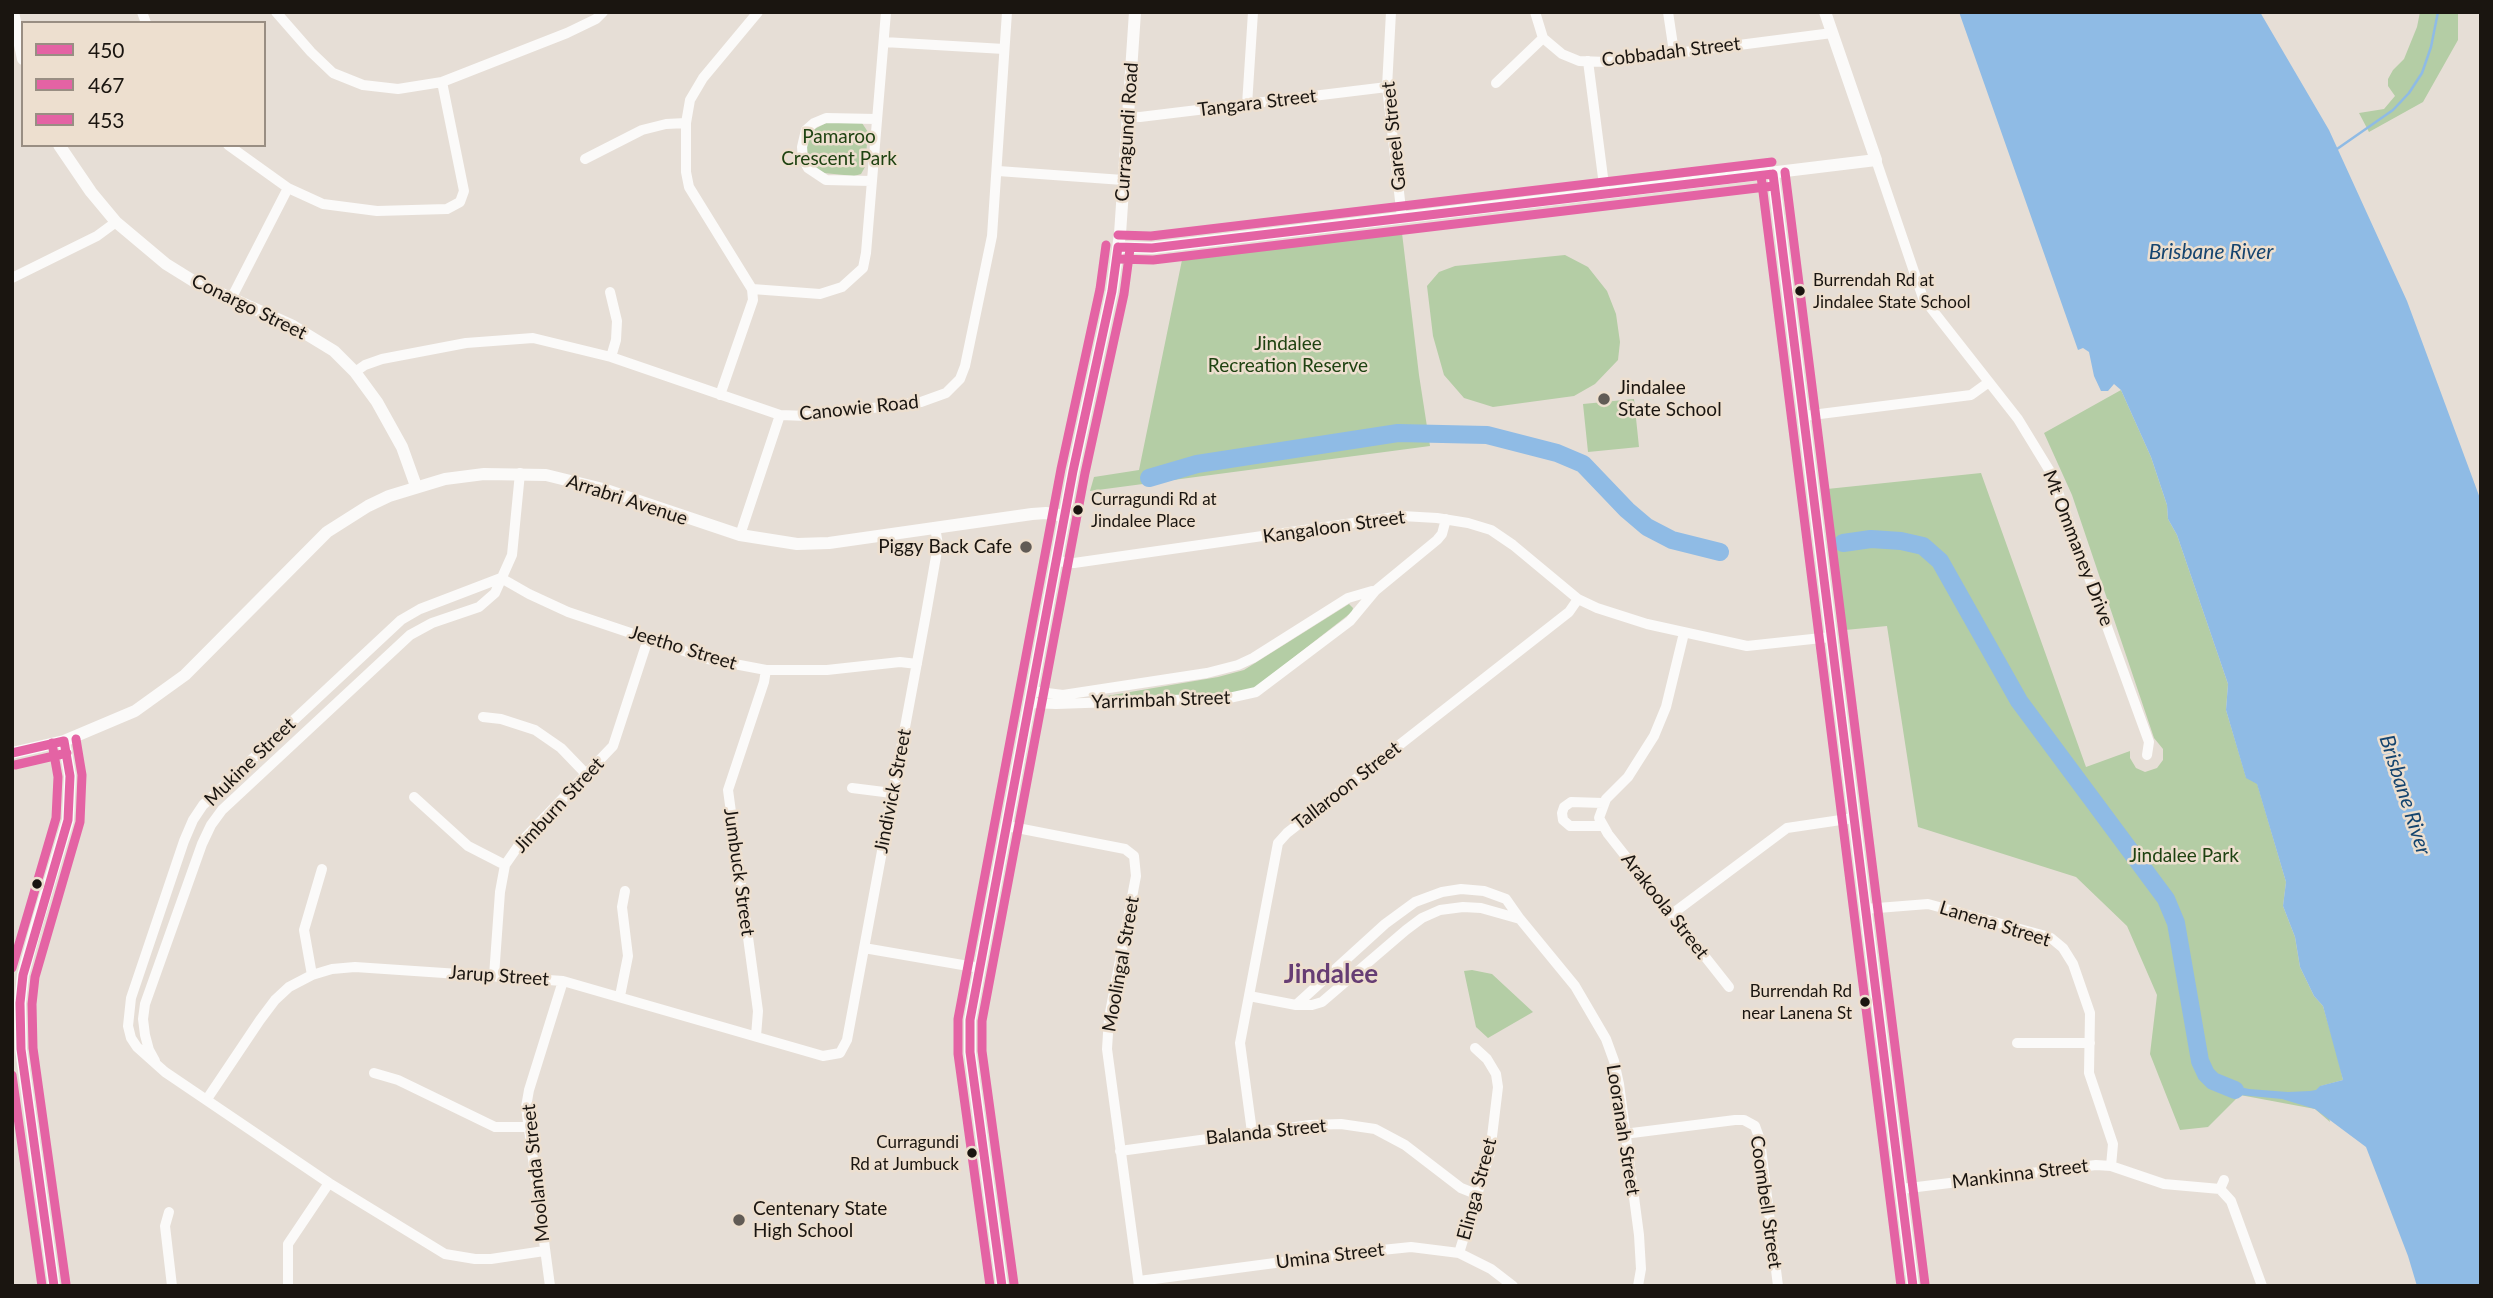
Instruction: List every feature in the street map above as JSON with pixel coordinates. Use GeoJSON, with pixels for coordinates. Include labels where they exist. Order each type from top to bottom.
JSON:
{"type":"FeatureCollection","features":[{"type":"Feature","properties":{"kind":"street"},"geometry":{"type":"LineString","coordinates":[[13,12],[21,50]]}},
{"type":"Feature","properties":{"kind":"street"},"geometry":{"type":"LineString","coordinates":[[276,12],[333,73],[363,85],[398,89],[442,82],[568,33],[596,19],[603,12]]}},
{"type":"Feature","properties":{"kind":"street"},"geometry":{"type":"LineString","coordinates":[[720,395],[753,300],[752,289],[689,187],[686,172],[686,123],[690,100],[703,78],[758,12]]}},
{"type":"Feature","properties":{"kind":"street"},"geometry":{"type":"LineString","coordinates":[[752,289],[810,295],[842,287],[852,281],[863,268],[886,12]]}},
{"type":"Feature","properties":{"kind":"street","name":"Canowie Road"},"geometry":{"type":"LineString","coordinates":[[355,372],[382,359],[503,339],[533,338],[611,357],[780,415],[807,416],[920,402],[946,393],[960,379],[965,366],[992,236],[1007,12]]}},
{"type":"Feature","properties":{"kind":"street","name":"Curragundi Road"},"geometry":{"type":"LineString","coordinates":[[1002,1286],[970,1052],[970,1020],[1065,516],[1112,291],[1118,247],[1135,12]]}},
{"type":"Feature","properties":{"kind":"street"},"geometry":{"type":"LineString","coordinates":[[1247,105],[1253,12]]}},
{"type":"Feature","properties":{"kind":"street","name":"Gareel Street"},"geometry":{"type":"LineString","coordinates":[[1391,12],[1387,87],[1402,218]]}},
{"type":"Feature","properties":{"kind":"street"},"geometry":{"type":"LineString","coordinates":[[1496,83],[1543,38],[1535,12]]}},
{"type":"Feature","properties":{"kind":"street"},"geometry":{"type":"LineString","coordinates":[[1668,12],[1674,52]]}},
{"type":"Feature","properties":{"kind":"street","name":"Mt Ommaney Drive"},"geometry":{"type":"LineString","coordinates":[[1825,12],[1923,298],[2018,419],[2051,473],[2149,742],[2147,755]]}},
{"type":"Feature","properties":{"kind":"street","name":"Cobbadah Street"},"geometry":{"type":"LineString","coordinates":[[1543,38],[1562,54],[1579,61],[1607,62],[1832,33]]}},
{"type":"Feature","properties":{"kind":"street"},"geometry":{"type":"LineString","coordinates":[[884,42],[1004,49]]}},
{"type":"Feature","properties":{"kind":"street"},"geometry":{"type":"LineString","coordinates":[[1588,61],[1605,193]]}},
{"type":"Feature","properties":{"kind":"street"},"geometry":{"type":"LineString","coordinates":[[231,147],[288,188],[323,204],[377,211],[447,209],[460,202],[464,191],[442,82]]}},
{"type":"Feature","properties":{"kind":"street","name":"Tangara Street"},"geometry":{"type":"LineString","coordinates":[[1128,116],[1140,117],[1387,87]]}},
{"type":"Feature","properties":{"kind":"street"},"geometry":{"type":"LineString","coordinates":[[872,181],[826,180],[808,169],[803,159],[802,147],[806,130],[826,118],[876,119]]}},
{"type":"Feature","properties":{"kind":"street"},"geometry":{"type":"LineString","coordinates":[[585,159],[642,130],[666,124],[686,123]]}},
{"type":"Feature","properties":{"kind":"street","name":"Conargo Street"},"geometry":{"type":"LineString","coordinates":[[60,147],[91,192],[116,222],[166,264],[195,282],[293,326],[334,351],[355,372],[377,402],[402,447],[416,486]]}},
{"type":"Feature","properties":{"kind":"street"},"geometry":{"type":"LineString","coordinates":[[1118,247],[1152,248],[1876,160]]}},
{"type":"Feature","properties":{"kind":"street"},"geometry":{"type":"LineString","coordinates":[[998,171],[1123,180]]}},
{"type":"Feature","properties":{"kind":"street"},"geometry":{"type":"LineString","coordinates":[[1773,174],[1913,1286]]}},
{"type":"Feature","properties":{"kind":"street"},"geometry":{"type":"LineString","coordinates":[[232,297],[288,188]]}},
{"type":"Feature","properties":{"kind":"street"},"geometry":{"type":"LineString","coordinates":[[12,278],[97,236],[116,222]]}},
{"type":"Feature","properties":{"kind":"street"},"geometry":{"type":"LineString","coordinates":[[610,292],[617,321],[616,340],[611,357]]}},
{"type":"Feature","properties":{"kind":"street"},"geometry":{"type":"LineString","coordinates":[[1804,416],[1971,395],[1989,382]]}},
{"type":"Feature","properties":{"kind":"street"},"geometry":{"type":"LineString","coordinates":[[740,535],[780,415]]}},
{"type":"Feature","properties":{"kind":"street","name":"Arrabri Avenue"},"geometry":{"type":"LineString","coordinates":[[12,753],[64,741],[135,711],[174,685],[327,532],[369,506],[416,486],[445,479],[484,474],[555,477],[603,489],[740,535],[797,544],[828,543],[1032,514],[1065,516]]}},
{"type":"Feature","properties":{"kind":"street","name":"Mukine Street"},"geometry":{"type":"LineString","coordinates":[[164,1072],[152,1058],[148,1047],[144,1008],[202,844],[214,820],[406,639],[427,625],[479,607],[495,593],[512,555],[520,474]]}},
{"type":"Feature","properties":{"kind":"street","name":"Kangaloon Street"},"geometry":{"type":"LineString","coordinates":[[1057,561],[1074,563],[1402,516],[1446,519],[1474,524],[1494,532],[1578,598],[1597,608],[1684,633],[1747,646],[1831,637]]}},
{"type":"Feature","properties":{"kind":"street","name":"Yarrimbah Street"},"geometry":{"type":"LineString","coordinates":[[1030,697],[1082,704],[1247,695],[1266,686],[1347,623],[1379,588],[1437,540],[1442,534],[1446,519]]}},
{"type":"Feature","properties":{"kind":"street","name":"Jindivick Street"},"geometry":{"type":"LineString","coordinates":[[840,1053],[847,1040],[936,560],[938,545],[934,527]]}},
{"type":"Feature","properties":{"kind":"street","name":"Mukine Street"},"geometry":{"type":"LineString","coordinates":[[501,578],[470,592],[426,606],[401,620],[200,810],[184,841],[129,1007],[128,1026],[133,1042],[144,1056],[164,1072],[329,1183],[445,1254],[461,1258],[491,1259],[544,1251]]}},
{"type":"Feature","properties":{"kind":"street","name":"Jeetho Street"},"geometry":{"type":"LineString","coordinates":[[501,578],[568,612],[708,659],[766,670],[827,670],[900,662],[917,664]]}},
{"type":"Feature","properties":{"kind":"street","name":"Yarrimbah Street"},"geometry":{"type":"LineString","coordinates":[[1030,697],[1063,695],[1207,673],[1238,665],[1348,598],[1379,588]]}},
{"type":"Feature","properties":{"kind":"street","name":"Tallaroon Street"},"geometry":{"type":"LineString","coordinates":[[1252,1132],[1240,1043],[1278,843],[1287,833],[1569,612],[1578,598]]}},
{"type":"Feature","properties":{"kind":"street"},"geometry":{"type":"LineString","coordinates":[[1603,803],[1571,802],[1564,807],[1564,822],[1570,826],[1601,825],[1599,816],[1603,803],[1628,777],[1654,736],[1666,707],[1684,633]]}},
{"type":"Feature","properties":{"kind":"street","name":"Jimburn Street"},"geometry":{"type":"LineString","coordinates":[[494,976],[500,892],[505,865],[521,842],[613,746],[648,639]]}},
{"type":"Feature","properties":{"kind":"street","name":"Jumbuck Street"},"geometry":{"type":"LineString","coordinates":[[756,1036],[758,1010],[728,790],[766,670]]}},
{"type":"Feature","properties":{"kind":"street"},"geometry":{"type":"LineString","coordinates":[[483,717],[501,719],[535,730],[561,748],[587,775]]}},
{"type":"Feature","properties":{"kind":"street"},"geometry":{"type":"LineString","coordinates":[[54,1286],[17,1030],[23,975],[68,820],[70,776],[64,741]]}},
{"type":"Feature","properties":{"kind":"street","name":"Arrabri Avenue"},"geometry":{"type":"LineString","coordinates":[[12,744],[64,741]]}},
{"type":"Feature","properties":{"kind":"street"},"geometry":{"type":"LineString","coordinates":[[852,788],[892,793]]}},
{"type":"Feature","properties":{"kind":"street"},"geometry":{"type":"LineString","coordinates":[[414,797],[468,846],[505,865]]}},
{"type":"Feature","properties":{"kind":"street"},"geometry":{"type":"LineString","coordinates":[[1672,914],[1787,828],[1854,818]]}},
{"type":"Feature","properties":{"kind":"street","name":"Arakoola Street"},"geometry":{"type":"LineString","coordinates":[[1601,825],[1729,987]]}},
{"type":"Feature","properties":{"kind":"street","name":"Moolingal Street"},"geometry":{"type":"LineString","coordinates":[[1007,826],[1125,849],[1133,856],[1136,876],[1107,1032],[1107,1049],[1139,1284]]}},
{"type":"Feature","properties":{"kind":"street"},"geometry":{"type":"LineString","coordinates":[[312,975],[304,930],[322,869]]}},
{"type":"Feature","properties":{"kind":"street","name":"Looranah Street"},"geometry":{"type":"LineString","coordinates":[[1296,1005],[1385,924],[1415,902],[1442,892],[1461,889],[1484,891],[1506,899],[1575,986],[1606,1039],[1619,1084],[1640,1246],[1642,1269],[1638,1286]]}},
{"type":"Feature","properties":{"kind":"street"},"geometry":{"type":"LineString","coordinates":[[620,996],[628,956],[622,906],[625,891]]}},
{"type":"Feature","properties":{"kind":"street","name":"Lanena Street"},"geometry":{"type":"LineString","coordinates":[[1866,909],[1928,904],[2051,937],[2063,948],[2073,964],[2091,1013],[2089,1073],[2113,1144],[2111,1166]]}},
{"type":"Feature","properties":{"kind":"street"},"geometry":{"type":"LineString","coordinates":[[1249,996],[1296,1005],[1322,1002],[1406,930],[1422,918],[1440,910],[1481,908],[1520,919]]}},
{"type":"Feature","properties":{"kind":"street"},"geometry":{"type":"LineString","coordinates":[[864,947],[980,968]]}},
{"type":"Feature","properties":{"kind":"street","name":"Jarup Street"},"geometry":{"type":"LineString","coordinates":[[207,1099],[275,1000],[289,987],[312,975],[332,969],[355,967],[563,981],[823,1056],[840,1053]]}},
{"type":"Feature","properties":{"kind":"street","name":"Moolanda Street"},"geometry":{"type":"LineString","coordinates":[[550,1286],[526,1107],[528,1090],[563,981]]}},
{"type":"Feature","properties":{"kind":"street"},"geometry":{"type":"LineString","coordinates":[[2017,1043],[2090,1043]]}},
{"type":"Feature","properties":{"kind":"street","name":"Elinga Street"},"geometry":{"type":"LineString","coordinates":[[1459,1253],[1490,1153],[1498,1087],[1496,1074],[1487,1059],[1475,1048]]}},
{"type":"Feature","properties":{"kind":"street"},"geometry":{"type":"LineString","coordinates":[[374,1073],[398,1080],[495,1127],[527,1127]]}},
{"type":"Feature","properties":{"kind":"street","name":"Coombell Street"},"geometry":{"type":"LineString","coordinates":[[1624,1134],[1735,1120],[1744,1120],[1755,1126],[1760,1140],[1778,1286]]}},
{"type":"Feature","properties":{"kind":"street","name":"Balanda Street"},"geometry":{"type":"LineString","coordinates":[[1120,1151],[1252,1132],[1341,1124],[1376,1129],[1405,1145],[1461,1188],[1476,1194]]}},
{"type":"Feature","properties":{"kind":"street","name":"Mankinna Street"},"geometry":{"type":"LineString","coordinates":[[1901,1189],[2089,1165],[2111,1166],[2164,1184],[2222,1184],[2231,1201],[2262,1286]]}},
{"type":"Feature","properties":{"kind":"street"},"geometry":{"type":"LineString","coordinates":[[288,1286],[288,1244],[329,1183]]}},
{"type":"Feature","properties":{"kind":"street"},"geometry":{"type":"LineString","coordinates":[[169,1212],[165,1226],[172,1286]]}},
{"type":"Feature","properties":{"kind":"street","name":"Umina Street"},"geometry":{"type":"LineString","coordinates":[[1139,1284],[1393,1248],[1428,1248],[1459,1253],[1491,1269],[1513,1286]]}},
{"type":"Feature","properties":{"kind":"green space"},"geometry":{"type":"Polygon","coordinates":[[[2420,12],[2458,12],[2458,40],[2423,102],[2369,132],[2359,113],[2384,109],[2395,96],[2388,86],[2388,79],[2404,59],[2420,12]]]}},
{"type":"Feature","properties":{"kind":"green space","name":"Pamaroo Crescent Park"},"geometry":{"type":"Polygon","coordinates":[[[826,123],[862,123],[868,132],[865,167],[861,174],[854,176],[824,173],[814,168],[807,159],[806,140],[809,132],[826,123]]]}},
{"type":"Feature","properties":{"kind":"green space","name":"Jindalee Recreation Reserve"},"geometry":{"type":"Polygon","coordinates":[[[1402,233],[1430,446],[1090,491],[1094,477],[1139,470],[1182,260],[1402,233]]]}},
{"type":"Feature","properties":{"kind":"green space"},"geometry":{"type":"Polygon","coordinates":[[[1565,255],[1588,267],[1607,291],[1616,314],[1620,342],[1618,360],[1595,384],[1574,396],[1493,407],[1464,398],[1444,375],[1433,336],[1427,286],[1439,272],[1455,266],[1565,255]]]}},
{"type":"Feature","properties":{"kind":"green space","name":"Jindalee Park"},"geometry":{"type":"Polygon","coordinates":[[[2121,390],[2151,457],[2167,505],[2168,519],[2177,535],[2228,684],[2226,710],[2246,777],[2257,783],[2286,882],[2283,906],[2295,937],[2300,967],[2314,996],[2323,1006],[2338,1057],[2343,1080],[2321,1086],[2330,1122],[2315,1109],[2240,1095],[2208,1127],[2180,1130],[2150,1054],[2157,995],[2127,926],[2076,877],[1918,827],[1887,626],[1845,630],[1827,489],[1981,473],[2086,767],[2130,751],[2130,758],[2136,768],[2145,772],[2157,768],[2163,760],[2163,749],[2154,738],[2072,495],[2044,433],[2121,390]]]}},
{"type":"Feature","properties":{"kind":"green space"},"geometry":{"type":"Polygon","coordinates":[[[1634,399],[1639,447],[1588,452],[1583,404],[1634,399]]]}},
{"type":"Feature","properties":{"kind":"green space"},"geometry":{"type":"Polygon","coordinates":[[[1349,604],[1353,608],[1352,612],[1252,690],[1235,693],[1095,698],[1244,670],[1349,604]]]}},
{"type":"Feature","properties":{"kind":"green space"},"geometry":{"type":"Polygon","coordinates":[[[1464,971],[1492,974],[1533,1012],[1488,1038],[1476,1027],[1464,971]]]}},
{"type":"Feature","properties":{"kind":"water","name":"Brisbane River"},"geometry":{"type":"Polygon","coordinates":[[[1959,12],[2260,12],[2329,130],[2407,301],[2481,501],[2481,1286],[2417,1286],[2366,1147],[2315,1109],[2282,1099],[2240,1095],[2213,1081],[2249,1089],[2288,1092],[2316,1090],[2320,1086],[2343,1080],[2323,1006],[2314,996],[2300,967],[2295,937],[2283,906],[2286,882],[2257,784],[2246,778],[2226,710],[2228,684],[2177,535],[2168,519],[2167,505],[2151,457],[2121,390],[2114,384],[2108,391],[2101,391],[2094,376],[2089,352],[2083,348],[2078,350],[1959,12]]]}},
{"type":"Feature","properties":{"kind":"waterway"},"geometry":{"type":"LineString","coordinates":[[2337,149],[2393,110],[2409,93],[2422,73],[2431,47],[2438,12]]}},
{"type":"Feature","properties":{"kind":"waterway"},"geometry":{"type":"LineString","coordinates":[[1149,478],[1197,464],[1398,433],[1487,435],[1557,453],[1583,464],[1647,527],[1672,540],[1720,552]]}},
{"type":"Feature","properties":{"kind":"waterway"},"geometry":{"type":"LineString","coordinates":[[1843,543],[1871,539],[1901,541],[1923,546],[1940,561],[2019,701],[2166,899],[2176,923],[2200,1061],[2213,1081],[2235,1090]]}},
{"type":"Feature","properties":{"kind":"transit line","name":"453"},"geometry":{"type":"LineString","coordinates":[[1118,235],[1151,236],[1772,162]]}},
{"type":"Feature","properties":{"kind":"transit line","name":"453"},"geometry":{"type":"LineString","coordinates":[[1785,172],[1925,1284]]}},
{"type":"Feature","properties":{"kind":"transit line","name":"450"},"geometry":{"type":"LineString","coordinates":[[1773,174],[1913,1286]]}},
{"type":"Feature","properties":{"kind":"transit line","name":"450"},"geometry":{"type":"LineString","coordinates":[[1118,247],[1152,248],[1773,174]]}},
{"type":"Feature","properties":{"kind":"transit line","name":"467"},"geometry":{"type":"LineString","coordinates":[[1761,176],[1901,1286]]}},
{"type":"Feature","properties":{"kind":"transit line","name":"467"},"geometry":{"type":"LineString","coordinates":[[1118,259],[1153,260],[1774,186]]}},
{"type":"Feature","properties":{"kind":"transit line","name":"453"},"geometry":{"type":"LineString","coordinates":[[990,1286],[958,1054],[958,1019],[1061,469],[1100,289],[1106,245]]}},
{"type":"Feature","properties":{"kind":"transit line","name":"450"},"geometry":{"type":"LineString","coordinates":[[1002,1286],[970,1052],[970,1020],[1073,471],[1112,291],[1118,247]]}},
{"type":"Feature","properties":{"kind":"transit line","name":"467"},"geometry":{"type":"LineString","coordinates":[[1014,1284],[982,1051],[982,1021],[1085,473],[1124,294],[1130,249]]}},
{"type":"Feature","properties":{"kind":"transit line","name":"467"},"geometry":{"type":"LineString","coordinates":[[66,1284],[33,1048],[32,1004],[35,977],[80,822],[82,775],[76,739]]}},
{"type":"Feature","properties":{"kind":"transit line","name":"450"},"geometry":{"type":"LineString","coordinates":[[12,753],[64,741]]}},
{"type":"Feature","properties":{"kind":"transit line","name":"450"},"geometry":{"type":"LineString","coordinates":[[54,1286],[21,1049],[20,1003],[23,975],[68,820],[70,776],[64,741]]}},
{"type":"Feature","properties":{"kind":"transit line","name":"453"},"geometry":{"type":"LineString","coordinates":[[12,968],[56,818],[58,777],[52,743]]}},
{"type":"Feature","properties":{"kind":"transit line","name":"467"},"geometry":{"type":"LineString","coordinates":[[15,765],[67,753]]}},
{"type":"Feature","properties":{"kind":"transit line","name":"453"},"geometry":{"type":"LineString","coordinates":[[12,1075],[42,1286]]}},
{"type":"Feature","properties":{"kind":"place","name":"Burrendah Rd at Jindalee State School"},"geometry":{"type":"Point","coordinates":[1800,291]}},
{"type":"Feature","properties":{"kind":"place","name":"Jindalee State School"},"geometry":{"type":"Point","coordinates":[1604,399]}},
{"type":"Feature","properties":{"kind":"place","name":"Curragundi Rd at Jindalee Place"},"geometry":{"type":"Point","coordinates":[1078,510]}},
{"type":"Feature","properties":{"kind":"place","name":"Piggy Back Cafe"},"geometry":{"type":"Point","coordinates":[1026,547]}},
{"type":"Feature","properties":{"kind":"place","name":"Burrendah Rd near Lanena St"},"geometry":{"type":"Point","coordinates":[1865,1002]}},
{"type":"Feature","properties":{"kind":"place","name":"Curragundi Rd at Jumbuck"},"geometry":{"type":"Point","coordinates":[972,1153]}},
{"type":"Feature","properties":{"kind":"place","name":"Centenary State High School"},"geometry":{"type":"Point","coordinates":[739,1220]}},
{"type":"Feature","properties":{"kind":"district","name":"Jindalee"},"geometry":{"type":"Point","coordinates":[1331,975]}}]}
